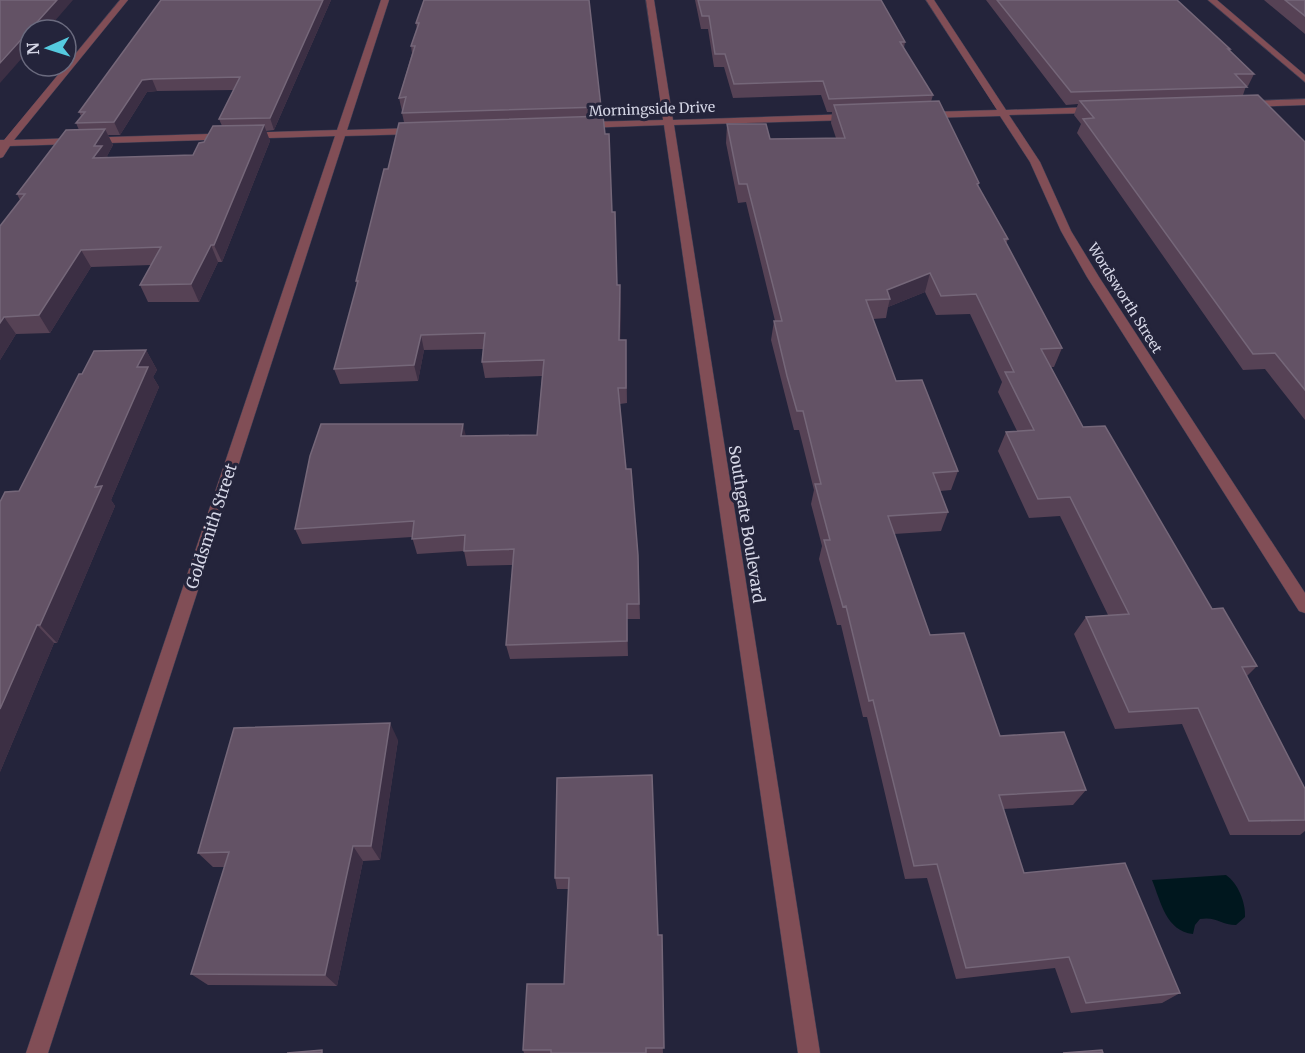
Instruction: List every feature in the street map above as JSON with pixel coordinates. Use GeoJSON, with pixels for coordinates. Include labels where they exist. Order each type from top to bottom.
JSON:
{"type":"FeatureCollection","features":[{"type":"Feature","properties":{"kind":"street"},"geometry":{"type":"LineString","coordinates":[[0,155],[3,142],[124,0]]}},
{"type":"Feature","properties":{"kind":"street","name":"Goldsmith Street"},"geometry":{"type":"LineString","coordinates":[[37,1053],[385,0]]}},
{"type":"Feature","properties":{"kind":"street","name":"Southgate Boulevard"},"geometry":{"type":"LineString","coordinates":[[650,0],[809,1053]]}},
{"type":"Feature","properties":{"kind":"street","name":"Wordsworth Street"},"geometry":{"type":"LineString","coordinates":[[930,0],[1035,162],[1066,231],[1093,277],[1305,606]]}},
{"type":"Feature","properties":{"kind":"street"},"geometry":{"type":"LineString","coordinates":[[1212,0],[1305,79]]}},
{"type":"Feature","properties":{"kind":"street"},"geometry":{"type":"LineString","coordinates":[[1236,105],[1305,102]]}},
{"type":"Feature","properties":{"kind":"street"},"geometry":{"type":"LineString","coordinates":[[912,115],[1109,109]]}},
{"type":"Feature","properties":{"kind":"street","name":"Morningside Drive"},"geometry":{"type":"LineString","coordinates":[[574,125],[866,117]]}},
{"type":"Feature","properties":{"kind":"street"},"geometry":{"type":"LineString","coordinates":[[3,142],[422,131]]}},
{"type":"Feature","properties":{"kind":"water"},"geometry":{"type":"Polygon","coordinates":[[[1226,875],[1240,894],[1245,917],[1236,925],[1200,919],[1195,925],[1193,934],[1184,932],[1171,921],[1162,906],[1152,880],[1226,875]]]}},
{"type":"Feature","properties":{"kind":"building"},"geometry":{"type":"Polygon","coordinates":[[[0,0],[57,0],[41,18],[18,18],[18,43],[0,63],[0,0]]]}},
{"type":"Feature","properties":{"kind":"building"},"geometry":{"type":"Polygon","coordinates":[[[161,0],[323,0],[270,118],[219,119],[240,77],[152,79],[142,80],[114,122],[76,123],[85,112],[79,112],[161,0]]]}},
{"type":"Feature","properties":{"kind":"building"},"geometry":{"type":"Polygon","coordinates":[[[424,0],[589,0],[601,107],[402,113],[406,97],[399,98],[415,46],[411,46],[424,0]]]}},
{"type":"Feature","properties":{"kind":"building"},"geometry":{"type":"Polygon","coordinates":[[[698,0],[881,0],[905,42],[900,42],[933,95],[829,99],[823,81],[734,84],[725,54],[715,54],[709,16],[702,16],[698,0]]]}},
{"type":"Feature","properties":{"kind":"building"},"geometry":{"type":"Polygon","coordinates":[[[997,0],[1177,0],[1254,74],[1235,74],[1247,87],[1071,92],[997,0]]]}},
{"type":"Feature","properties":{"kind":"building"},"geometry":{"type":"Polygon","coordinates":[[[1285,0],[1305,0],[1305,16],[1285,0]]]}},
{"type":"Feature","properties":{"kind":"building"},"geometry":{"type":"Polygon","coordinates":[[[1258,95],[1305,142],[1305,390],[1275,353],[1253,354],[1083,119],[1094,118],[1080,101],[1258,95]]]}},
{"type":"Feature","properties":{"kind":"building"},"geometry":{"type":"Polygon","coordinates":[[[939,101],[979,183],[977,184],[1008,239],[1004,239],[1062,348],[1041,349],[1083,427],[1105,426],[1212,609],[1223,608],[1257,666],[1242,667],[1305,789],[1305,820],[1249,821],[1198,708],[1129,712],[1086,617],[1129,614],[1070,497],[1038,499],[1006,432],[1034,430],[1005,372],[1014,372],[976,294],[941,296],[930,273],[887,290],[890,299],[866,300],[896,381],[922,380],[958,471],[933,473],[948,512],[888,516],[930,635],[964,633],[1000,736],[1064,732],[1086,790],[999,795],[1024,873],[1125,863],[1180,993],[1086,1003],[1069,957],[966,968],[937,864],[914,866],[873,700],[869,701],[846,606],[843,607],[824,540],[830,540],[815,484],[821,484],[803,411],[797,411],[787,376],[774,321],[782,321],[747,184],[739,184],[727,124],[766,124],[770,139],[845,138],[834,105],[939,101]]]}},
{"type":"Feature","properties":{"kind":"building"},"geometry":{"type":"Polygon","coordinates":[[[603,116],[605,134],[609,134],[612,212],[615,212],[617,285],[620,285],[619,340],[626,340],[626,388],[618,388],[626,469],[631,469],[638,555],[639,604],[627,604],[627,641],[506,645],[514,549],[464,551],[465,535],[412,539],[414,521],[295,529],[310,456],[321,424],[463,424],[461,436],[537,435],[544,360],[482,362],[485,333],[421,335],[414,365],[334,369],[358,281],[356,281],[384,169],[388,169],[399,123],[603,116]]]}},
{"type":"Feature","properties":{"kind":"building"},"geometry":{"type":"Polygon","coordinates":[[[264,125],[214,245],[211,245],[191,284],[140,285],[161,247],[81,250],[39,315],[4,317],[0,323],[0,226],[25,194],[17,194],[66,130],[105,129],[94,146],[102,146],[93,158],[193,155],[199,143],[204,142],[213,126],[264,125]]]}},
{"type":"Feature","properties":{"kind":"building"},"geometry":{"type":"Polygon","coordinates":[[[146,350],[137,367],[148,367],[95,487],[102,486],[0,709],[0,502],[5,492],[19,491],[79,374],[82,374],[94,351],[146,350]]]}},
{"type":"Feature","properties":{"kind":"building"},"geometry":{"type":"Polygon","coordinates":[[[390,723],[371,846],[353,846],[325,975],[191,974],[229,852],[198,853],[234,728],[390,723]]]}},
{"type":"Feature","properties":{"kind":"building"},"geometry":{"type":"Polygon","coordinates":[[[652,775],[658,935],[662,935],[664,1048],[646,1048],[646,1053],[551,1053],[551,1050],[523,1050],[527,984],[564,984],[569,878],[555,878],[557,778],[652,775]]]}},
{"type":"Feature","properties":{"kind":"building"},"geometry":{"type":"Polygon","coordinates":[[[322,1050],[322,1053],[287,1053],[322,1050]]]}},
{"type":"Feature","properties":{"kind":"building"},"geometry":{"type":"Polygon","coordinates":[[[1102,1050],[1103,1053],[1063,1053],[1102,1050]]]}}]}
